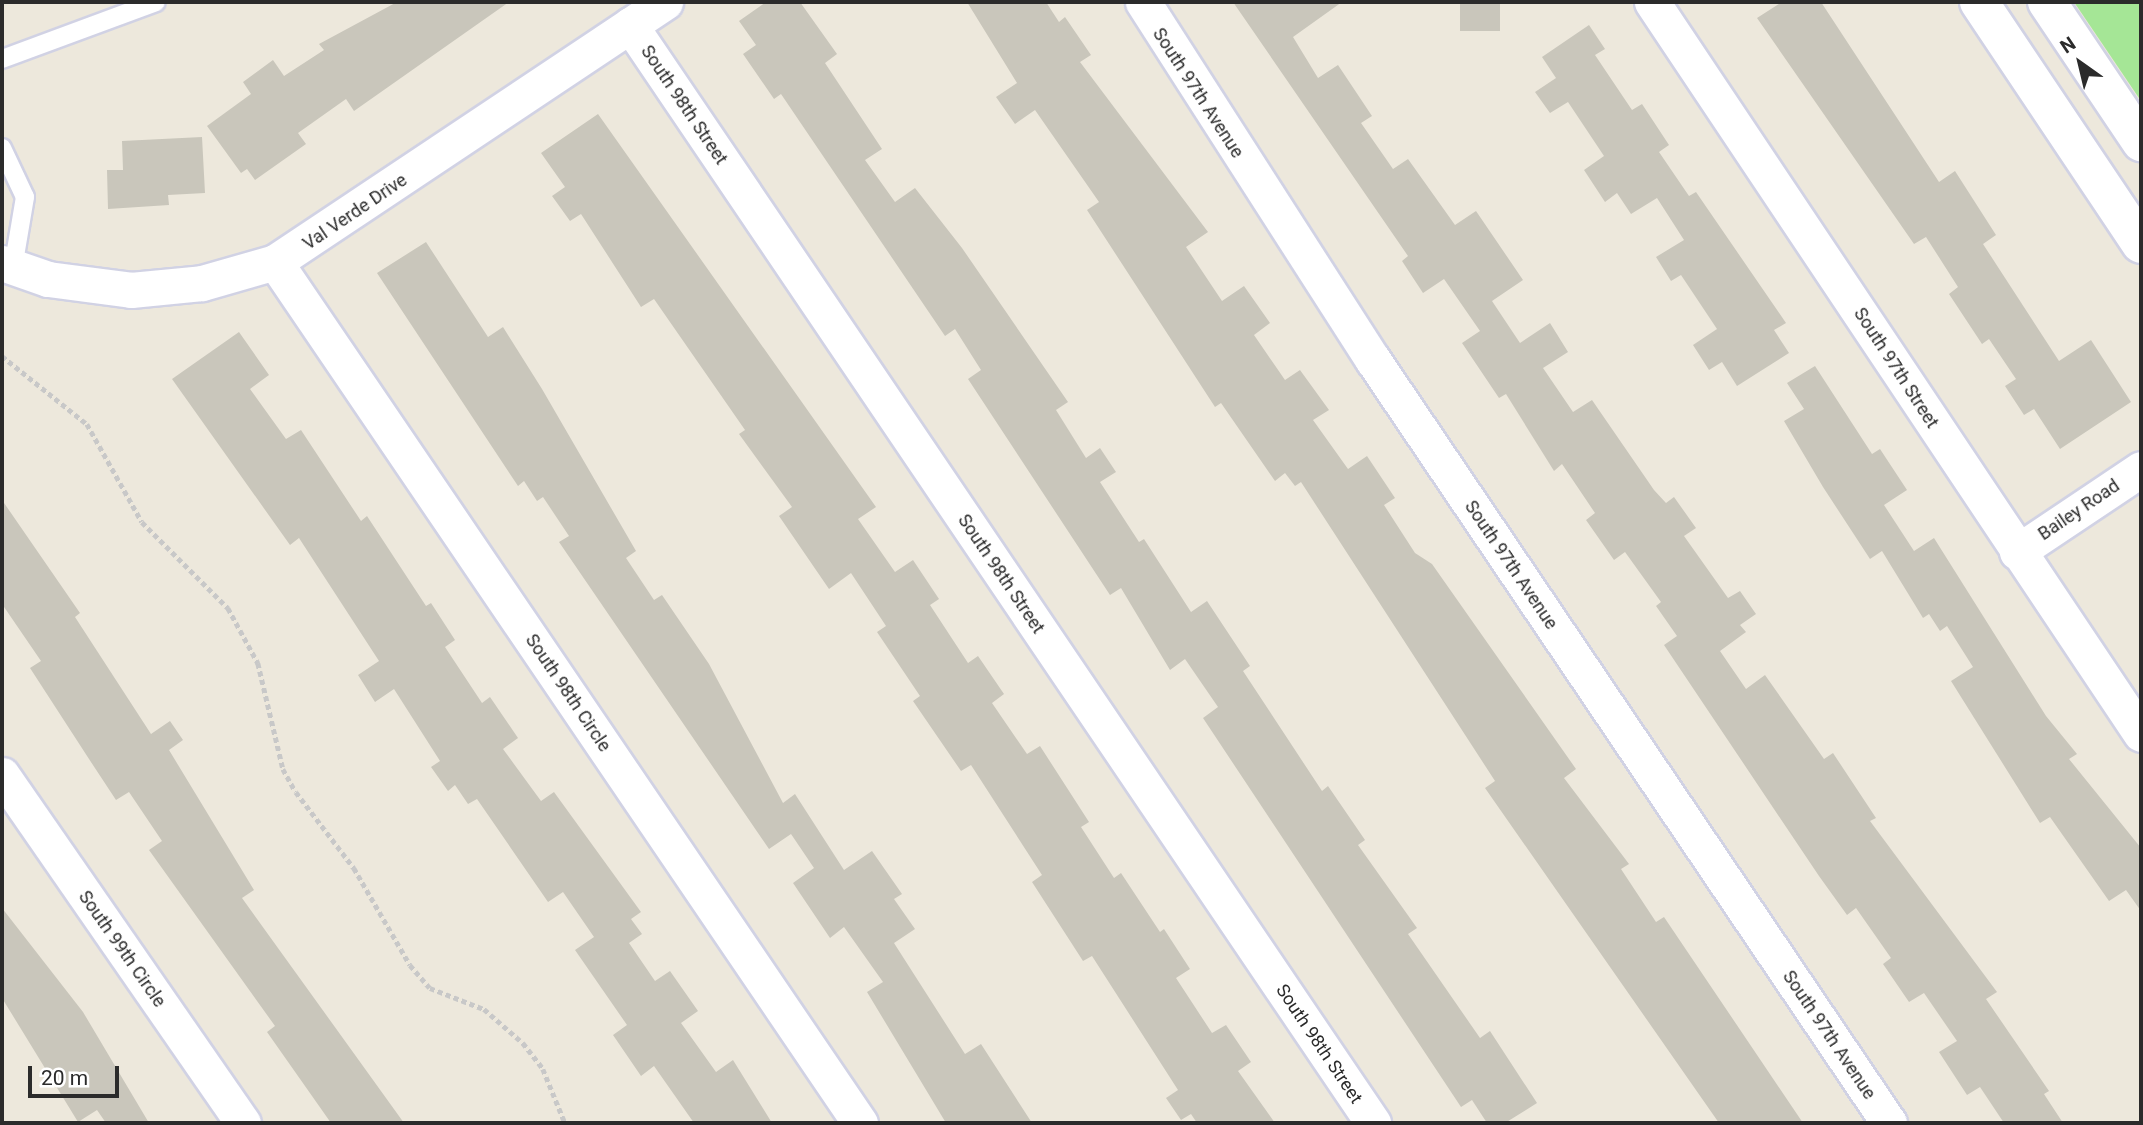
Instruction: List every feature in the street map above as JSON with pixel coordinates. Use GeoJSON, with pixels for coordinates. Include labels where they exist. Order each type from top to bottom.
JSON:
{"type":"FeatureCollection","features":[{"type":"Feature","properties":{"kind":"main road"},"geometry":{"type":"LineString","coordinates":[[1979,2],[2141,244]]}},
{"type":"Feature","properties":{"kind":"main road"},"geometry":{"type":"LineString","coordinates":[[2047,2],[2141,142]]}},
{"type":"Feature","properties":{"kind":"street","name":"Val Verde Drive"},"geometry":{"type":"LineString","coordinates":[[7,266],[77,285],[143,290],[202,282],[275,262],[665,2]]}},
{"type":"Feature","properties":{"kind":"street","name":"South 97th Avenue"},"geometry":{"type":"LineString","coordinates":[[1143,2],[1162,42],[1373,360],[1889,1123]]}},
{"type":"Feature","properties":{"kind":"street","name":"South 97th Street"},"geometry":{"type":"LineString","coordinates":[[1653,2],[2017,552],[2141,734]]}},
{"type":"Feature","properties":{"kind":"street","name":"South 98th Street"},"geometry":{"type":"LineString","coordinates":[[630,25],[1373,1123]]}},
{"type":"Feature","properties":{"kind":"street","name":"South 98th Circle"},"geometry":{"type":"LineString","coordinates":[[275,262],[860,1123]]}},
{"type":"Feature","properties":{"kind":"street","name":"Bailey Road"},"geometry":{"type":"LineString","coordinates":[[2017,552],[2141,469]]}},
{"type":"Feature","properties":{"kind":"street","name":"South 99th Circle"},"geometry":{"type":"LineString","coordinates":[[2,775],[243,1123]]}},
{"type":"Feature","properties":{"kind":"lane"},"geometry":{"type":"LineString","coordinates":[[2,59],[156,2]]}},
{"type":"Feature","properties":{"kind":"lane"},"geometry":{"type":"LineString","coordinates":[[2,148],[25,197],[7,266]]}},
{"type":"Feature","properties":{"kind":"path"},"geometry":{"type":"LineString","coordinates":[[2,356],[87,424],[142,522],[228,608],[258,663],[283,769],[296,792],[354,867],[410,965],[430,988],[484,1009],[523,1043],[543,1069],[565,1123]]}},
{"type":"Feature","properties":{"kind":"green space"},"geometry":{"type":"Polygon","coordinates":[[[2074,2],[2141,2],[2141,101],[2074,2]]]}},
{"type":"Feature","properties":{"kind":"building"},"geometry":{"type":"Polygon","coordinates":[[[397,2],[509,2],[354,111],[346,99],[298,133],[306,144],[255,180],[247,169],[241,173],[207,126],[251,94],[243,82],[273,60],[284,76],[324,50],[319,44],[397,2]]]}},
{"type":"Feature","properties":{"kind":"building"},"geometry":{"type":"Polygon","coordinates":[[[766,2],[800,2],[837,54],[825,63],[882,149],[865,160],[895,202],[915,188],[962,248],[1068,402],[1056,410],[1086,458],[1100,448],[1116,472],[1100,482],[1139,542],[1144,539],[1191,612],[1207,601],[1250,666],[1243,671],[1322,791],[1328,786],[1365,840],[1358,845],[1417,928],[1408,934],[1480,1038],[1490,1031],[1537,1103],[1505,1123],[1487,1123],[1472,1100],[1461,1107],[1203,718],[1218,707],[1185,659],[1170,670],[1121,588],[1110,595],[968,379],[981,370],[955,329],[945,336],[781,94],[774,99],[743,54],[756,45],[739,21],[766,2]]]}},
{"type":"Feature","properties":{"kind":"building"},"geometry":{"type":"Polygon","coordinates":[[[967,2],[1046,2],[1059,22],[1065,17],[1091,55],[1080,62],[1208,232],[1186,247],[1222,301],[1244,286],[1270,323],[1254,335],[1285,380],[1300,370],[1329,410],[1313,420],[1348,469],[1367,456],[1395,498],[1384,505],[1415,553],[1432,564],[1576,769],[1564,778],[1629,864],[1621,869],[1656,922],[1664,917],[1803,1123],[1719,1123],[1485,788],[1495,781],[1301,482],[1295,486],[1285,473],[1275,481],[1221,403],[1215,407],[1087,210],[1099,202],[1035,110],[1015,124],[996,97],[1017,83],[967,2]]]}},
{"type":"Feature","properties":{"kind":"building"},"geometry":{"type":"Polygon","coordinates":[[[1233,2],[1342,2],[1293,37],[1318,78],[1338,65],[1372,116],[1361,123],[1393,169],[1408,159],[1455,225],[1476,211],[1523,280],[1492,301],[1520,343],[1550,323],[1568,352],[1543,368],[1573,412],[1592,400],[1654,490],[1666,503],[1674,497],[1696,528],[1684,536],[1728,598],[1740,591],[1756,614],[1740,625],[1746,632],[1720,651],[1746,689],[1765,675],[1824,759],[1833,753],[1876,818],[1870,821],[1997,992],[1986,999],[2049,1091],[2044,1094],[2063,1123],[2004,1123],[1980,1087],[1967,1095],[1939,1052],[1957,1041],[1924,993],[1909,1002],[1883,964],[1891,958],[1856,908],[1847,915],[1819,876],[1664,645],[1677,636],[1656,606],[1661,602],[1625,552],[1614,560],[1586,520],[1595,513],[1562,464],[1554,471],[1506,394],[1499,398],[1462,343],[1480,331],[1444,279],[1423,293],[1402,261],[1408,256],[1233,2]]]}},
{"type":"Feature","properties":{"kind":"building"},"geometry":{"type":"Polygon","coordinates":[[[1460,2],[1500,2],[1500,31],[1460,31],[1460,2]]]}},
{"type":"Feature","properties":{"kind":"building"},"geometry":{"type":"Polygon","coordinates":[[[1782,2],[1821,2],[1939,182],[1955,171],[1996,235],[1983,244],[2059,361],[2091,340],[2131,402],[2060,449],[2034,409],[2024,415],[2005,386],[2016,379],[1989,339],[1982,344],[1949,294],[1958,287],[1926,237],[1914,244],[1757,18],[1782,2]]]}},
{"type":"Feature","properties":{"kind":"building"},"geometry":{"type":"Polygon","coordinates":[[[1589,25],[1605,49],[1595,55],[1632,110],[1642,104],[1669,145],[1659,152],[1689,196],[1696,192],[1786,323],[1774,330],[1789,353],[1737,386],[1722,362],[1709,370],[1693,345],[1717,329],[1681,275],[1671,281],[1656,257],[1684,240],[1657,198],[1631,214],[1617,193],[1605,202],[1584,170],[1604,156],[1568,102],[1550,113],[1535,92],[1556,78],[1542,57],[1589,25]]]}},
{"type":"Feature","properties":{"kind":"building"},"geometry":{"type":"Polygon","coordinates":[[[598,114],[876,507],[858,519],[895,572],[913,560],[939,599],[930,605],[968,663],[978,656],[1004,694],[992,703],[1027,754],[1040,746],[1089,822],[1081,827],[1114,878],[1121,873],[1160,932],[1164,929],[1190,969],[1176,978],[1212,1033],[1226,1025],[1251,1062],[1238,1071],[1275,1123],[1197,1123],[1191,1114],[1181,1120],[1166,1098],[1178,1090],[1092,956],[1083,961],[1032,882],[1042,875],[971,765],[961,771],[913,701],[920,696],[877,632],[886,626],[851,573],[829,589],[779,516],[792,507],[739,434],[745,430],[654,299],[641,307],[581,214],[570,221],[552,196],[565,187],[541,153],[598,114]]]}},
{"type":"Feature","properties":{"kind":"building"},"geometry":{"type":"Polygon","coordinates":[[[202,137],[205,193],[168,195],[169,205],[108,209],[107,170],[123,170],[122,141],[202,137]]]}},
{"type":"Feature","properties":{"kind":"building"},"geometry":{"type":"Polygon","coordinates":[[[426,242],[488,337],[503,327],[636,551],[626,558],[654,600],[662,595],[709,664],[783,803],[795,794],[844,870],[872,851],[902,894],[894,899],[915,929],[894,943],[965,1054],[981,1044],[1032,1123],[946,1123],[867,992],[883,982],[844,927],[830,938],[793,883],[814,868],[791,834],[769,849],[559,542],[569,536],[543,497],[537,501],[524,481],[518,486],[377,273],[426,242]]]}},
{"type":"Feature","properties":{"kind":"building"},"geometry":{"type":"Polygon","coordinates":[[[239,332],[269,375],[250,389],[286,439],[301,430],[361,521],[367,516],[426,606],[431,603],[455,640],[445,647],[482,703],[490,697],[518,738],[503,749],[541,801],[554,792],[641,912],[631,919],[642,934],[629,943],[655,981],[670,971],[698,1011],[681,1023],[716,1072],[733,1060],[772,1123],[694,1123],[654,1066],[641,1076],[613,1035],[627,1025],[575,950],[594,937],[563,892],[548,902],[477,799],[468,804],[455,785],[448,791],[431,767],[440,761],[394,689],[375,702],[358,675],[379,661],[299,538],[290,545],[172,379],[239,332]]]}},
{"type":"Feature","properties":{"kind":"building"},"geometry":{"type":"Polygon","coordinates":[[[1815,366],[1872,454],[1880,449],[1907,490],[1884,505],[1914,551],[1934,538],[2046,716],[2077,754],[2069,759],[2141,848],[2141,911],[2126,890],[2109,901],[2050,817],[2040,823],[1951,681],[1973,667],[1947,626],[1940,631],[1929,614],[1923,618],[1882,551],[1870,559],[1823,487],[1784,421],[1804,409],[1787,383],[1815,366]]]}},
{"type":"Feature","properties":{"kind":"building"},"geometry":{"type":"Polygon","coordinates":[[[2,500],[80,613],[75,617],[151,734],[170,721],[183,740],[169,750],[254,890],[242,898],[404,1123],[331,1123],[267,1032],[275,1026],[149,850],[162,841],[129,792],[116,800],[30,668],[41,661],[2,604],[2,500]]]}},
{"type":"Feature","properties":{"kind":"building"},"geometry":{"type":"Polygon","coordinates":[[[2,908],[83,1012],[149,1123],[106,1123],[97,1110],[78,1122],[2,998],[2,908]]]}}]}
